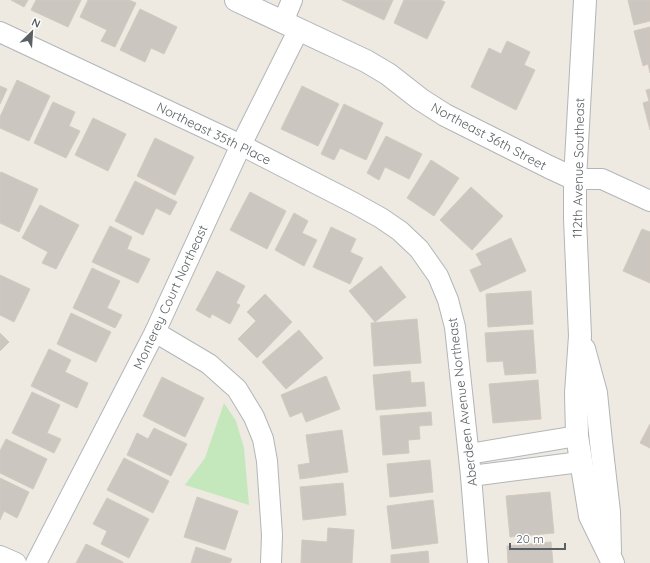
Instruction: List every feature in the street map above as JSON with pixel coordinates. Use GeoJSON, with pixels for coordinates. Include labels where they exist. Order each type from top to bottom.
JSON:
{"type":"FeatureCollection","features":[{"type":"Feature","properties":{"kind":"street","name":"Northeast 36th Street"},"geometry":{"type":"LineString","coordinates":[[236,0],[366,61],[405,86],[420,99],[445,115],[575,179]]}},
{"type":"Feature","properties":{"kind":"street","name":"Monterey Court Northeast"},"geometry":{"type":"LineString","coordinates":[[36,563],[155,332],[241,145],[291,26],[292,0]]}},
{"type":"Feature","properties":{"kind":"street","name":"112th Avenue Southeast"},"geometry":{"type":"LineString","coordinates":[[585,0],[575,179],[575,219],[580,336],[576,392],[577,436],[580,462],[590,516],[612,561]]}},
{"type":"Feature","properties":{"kind":"street","name":"Northeast 35th Place"},"geometry":{"type":"LineString","coordinates":[[0,32],[241,145],[381,218],[400,231],[419,249]]}},
{"type":"Feature","properties":{"kind":"street"},"geometry":{"type":"LineString","coordinates":[[575,179],[602,179],[650,201]]}},
{"type":"Feature","properties":{"kind":"street","name":"Aberdeen Avenue Northeast"},"geometry":{"type":"LineString","coordinates":[[419,249],[438,276],[448,300],[455,327],[469,454],[478,563]]}},
{"type":"Feature","properties":{"kind":"street"},"geometry":{"type":"LineString","coordinates":[[155,332],[209,364],[237,389],[254,417],[263,438],[267,461],[272,535],[271,563]]}},
{"type":"Feature","properties":{"kind":"street","name":"112th Avenue Southeast"},"geometry":{"type":"LineString","coordinates":[[580,336],[596,393],[609,512],[612,561]]}},
{"type":"Feature","properties":{"kind":"street"},"geometry":{"type":"LineString","coordinates":[[469,454],[577,436]]}},
{"type":"Feature","properties":{"kind":"street"},"geometry":{"type":"LineString","coordinates":[[471,476],[580,462]]}},
{"type":"Feature","properties":{"kind":"street"},"geometry":{"type":"LineString","coordinates":[[0,556],[16,563]]}},
{"type":"Feature","properties":{"kind":"green space"},"geometry":{"type":"Polygon","coordinates":[[[224,403],[236,421],[244,448],[249,505],[185,485],[205,458],[224,403]]]}},
{"type":"Feature","properties":{"kind":"building"},"geometry":{"type":"Polygon","coordinates":[[[11,0],[28,0],[24,7],[11,0]]]}},
{"type":"Feature","properties":{"kind":"building"},"geometry":{"type":"Polygon","coordinates":[[[36,0],[81,0],[68,27],[31,10],[36,0]]]}},
{"type":"Feature","properties":{"kind":"building"},"geometry":{"type":"Polygon","coordinates":[[[88,0],[129,0],[136,3],[115,47],[101,41],[107,30],[80,17],[88,0]]]}},
{"type":"Feature","properties":{"kind":"building"},"geometry":{"type":"Polygon","coordinates":[[[342,0],[393,0],[384,20],[342,0]]]}},
{"type":"Feature","properties":{"kind":"building"},"geometry":{"type":"Polygon","coordinates":[[[404,0],[440,0],[445,2],[427,39],[394,23],[404,0]]]}},
{"type":"Feature","properties":{"kind":"building"},"geometry":{"type":"Polygon","coordinates":[[[628,0],[650,0],[650,21],[634,25],[628,0]]]}},
{"type":"Feature","properties":{"kind":"building"},"geometry":{"type":"Polygon","coordinates":[[[140,9],[177,27],[164,54],[151,48],[145,62],[120,50],[140,9]]]}},
{"type":"Feature","properties":{"kind":"building"},"geometry":{"type":"Polygon","coordinates":[[[650,27],[650,73],[648,64],[643,66],[634,31],[650,27]]]}},
{"type":"Feature","properties":{"kind":"building"},"geometry":{"type":"Polygon","coordinates":[[[507,41],[530,52],[524,65],[535,70],[516,110],[471,87],[489,48],[501,54],[507,41]]]}},
{"type":"Feature","properties":{"kind":"building"},"geometry":{"type":"Polygon","coordinates":[[[17,80],[50,96],[29,141],[0,128],[0,117],[17,80]]]}},
{"type":"Feature","properties":{"kind":"building"},"geometry":{"type":"Polygon","coordinates":[[[0,86],[7,89],[0,104],[0,86]]]}},
{"type":"Feature","properties":{"kind":"building"},"geometry":{"type":"Polygon","coordinates":[[[302,86],[339,104],[318,146],[281,129],[302,86]]]}},
{"type":"Feature","properties":{"kind":"building"},"geometry":{"type":"Polygon","coordinates":[[[650,89],[650,130],[643,103],[649,101],[646,90],[650,89]]]}},
{"type":"Feature","properties":{"kind":"building"},"geometry":{"type":"Polygon","coordinates":[[[53,102],[75,112],[69,126],[80,131],[66,158],[34,143],[53,102]]]}},
{"type":"Feature","properties":{"kind":"building"},"geometry":{"type":"Polygon","coordinates":[[[344,104],[383,123],[366,160],[340,148],[334,160],[321,154],[344,104]]]}},
{"type":"Feature","properties":{"kind":"building"},"geometry":{"type":"Polygon","coordinates":[[[93,118],[126,134],[108,171],[75,155],[93,118]]]}},
{"type":"Feature","properties":{"kind":"building"},"geometry":{"type":"Polygon","coordinates":[[[386,136],[422,154],[409,179],[385,167],[379,180],[367,173],[386,136]]]}},
{"type":"Feature","properties":{"kind":"building"},"geometry":{"type":"Polygon","coordinates":[[[155,138],[194,157],[175,195],[137,176],[155,138]]]}},
{"type":"Feature","properties":{"kind":"building"},"geometry":{"type":"Polygon","coordinates":[[[431,160],[459,178],[434,216],[407,198],[431,160]]]}},
{"type":"Feature","properties":{"kind":"building"},"geometry":{"type":"Polygon","coordinates":[[[1,172],[38,189],[19,232],[0,223],[1,172]]]}},
{"type":"Feature","properties":{"kind":"building"},"geometry":{"type":"Polygon","coordinates":[[[135,181],[177,202],[170,215],[156,208],[143,235],[115,221],[135,181]]]}},
{"type":"Feature","properties":{"kind":"building"},"geometry":{"type":"Polygon","coordinates":[[[471,187],[503,216],[472,250],[440,220],[471,187]]]}},
{"type":"Feature","properties":{"kind":"building"},"geometry":{"type":"Polygon","coordinates":[[[250,192],[286,211],[267,249],[230,230],[250,192]]]}},
{"type":"Feature","properties":{"kind":"building"},"geometry":{"type":"Polygon","coordinates":[[[40,205],[79,225],[56,269],[42,263],[48,252],[22,238],[40,205]]]}},
{"type":"Feature","properties":{"kind":"building"},"geometry":{"type":"Polygon","coordinates":[[[294,213],[308,221],[302,233],[317,240],[304,266],[275,250],[294,213]]]}},
{"type":"Feature","properties":{"kind":"building"},"geometry":{"type":"Polygon","coordinates":[[[110,226],[132,237],[127,249],[150,259],[138,283],[92,262],[110,226]]]}},
{"type":"Feature","properties":{"kind":"building"},"geometry":{"type":"Polygon","coordinates":[[[331,227],[356,239],[350,252],[363,258],[350,284],[313,267],[331,227]]]}},
{"type":"Feature","properties":{"kind":"building"},"geometry":{"type":"Polygon","coordinates":[[[642,229],[650,232],[650,283],[623,271],[642,229]]]}},
{"type":"Feature","properties":{"kind":"building"},"geometry":{"type":"Polygon","coordinates":[[[511,238],[526,271],[480,292],[470,270],[482,265],[476,254],[511,238]]]}},
{"type":"Feature","properties":{"kind":"building"},"geometry":{"type":"Polygon","coordinates":[[[381,266],[406,297],[375,322],[349,291],[381,266]]]}},
{"type":"Feature","properties":{"kind":"building"},"geometry":{"type":"Polygon","coordinates":[[[92,268],[120,281],[107,308],[122,315],[115,328],[73,308],[92,268]]]}},
{"type":"Feature","properties":{"kind":"building"},"geometry":{"type":"Polygon","coordinates":[[[217,271],[245,286],[236,303],[240,305],[230,324],[212,314],[210,318],[196,310],[217,271]]]}},
{"type":"Feature","properties":{"kind":"building"},"geometry":{"type":"Polygon","coordinates":[[[0,275],[30,289],[14,322],[0,315],[0,275]]]}},
{"type":"Feature","properties":{"kind":"building"},"geometry":{"type":"Polygon","coordinates":[[[531,291],[533,324],[488,327],[486,294],[531,291]]]}},
{"type":"Feature","properties":{"kind":"building"},"geometry":{"type":"Polygon","coordinates":[[[265,294],[292,322],[257,358],[238,339],[256,321],[247,312],[265,294]]]}},
{"type":"Feature","properties":{"kind":"building"},"geometry":{"type":"Polygon","coordinates":[[[71,313],[111,332],[96,362],[57,344],[71,313]]]}},
{"type":"Feature","properties":{"kind":"building"},"geometry":{"type":"Polygon","coordinates":[[[417,319],[421,363],[374,366],[371,323],[417,319]]]}},
{"type":"Feature","properties":{"kind":"building"},"geometry":{"type":"Polygon","coordinates":[[[299,330],[323,358],[286,389],[262,362],[299,330]]]}},
{"type":"Feature","properties":{"kind":"building"},"geometry":{"type":"Polygon","coordinates":[[[533,330],[536,373],[505,375],[503,361],[487,362],[485,333],[533,330]]]}},
{"type":"Feature","properties":{"kind":"building"},"geometry":{"type":"Polygon","coordinates":[[[0,333],[9,342],[0,351],[0,333]]]}},
{"type":"Feature","properties":{"kind":"building"},"geometry":{"type":"Polygon","coordinates":[[[49,349],[71,360],[65,372],[88,383],[77,408],[31,386],[49,349]]]}},
{"type":"Feature","properties":{"kind":"building"},"geometry":{"type":"Polygon","coordinates":[[[410,371],[411,383],[424,382],[426,406],[376,410],[373,375],[410,371]]]}},
{"type":"Feature","properties":{"kind":"building"},"geometry":{"type":"Polygon","coordinates":[[[326,376],[340,409],[306,422],[302,412],[290,417],[281,395],[326,376]]]}},
{"type":"Feature","properties":{"kind":"building"},"geometry":{"type":"Polygon","coordinates":[[[162,377],[204,398],[185,437],[143,416],[162,377]]]}},
{"type":"Feature","properties":{"kind":"building"},"geometry":{"type":"Polygon","coordinates":[[[538,380],[541,419],[493,423],[489,384],[538,380]]]}},
{"type":"Feature","properties":{"kind":"building"},"geometry":{"type":"Polygon","coordinates":[[[32,392],[60,405],[47,433],[61,439],[54,453],[12,433],[32,392]]]}},
{"type":"Feature","properties":{"kind":"building"},"geometry":{"type":"Polygon","coordinates":[[[431,412],[432,425],[419,426],[420,439],[408,440],[409,453],[383,455],[380,416],[431,412]]]}},
{"type":"Feature","properties":{"kind":"building"},"geometry":{"type":"Polygon","coordinates":[[[650,424],[650,448],[640,443],[650,424]]]}},
{"type":"Feature","properties":{"kind":"building"},"geometry":{"type":"Polygon","coordinates":[[[154,428],[187,444],[171,476],[127,455],[137,433],[148,439],[154,428]]]}},
{"type":"Feature","properties":{"kind":"building"},"geometry":{"type":"Polygon","coordinates":[[[342,430],[348,472],[300,479],[298,465],[310,463],[306,435],[342,430]]]}},
{"type":"Feature","properties":{"kind":"building"},"geometry":{"type":"Polygon","coordinates":[[[6,439],[47,459],[33,489],[0,473],[0,451],[6,439]]]}},
{"type":"Feature","properties":{"kind":"building"},"geometry":{"type":"Polygon","coordinates":[[[124,458],[169,481],[153,513],[107,490],[124,458]]]}},
{"type":"Feature","properties":{"kind":"building"},"geometry":{"type":"Polygon","coordinates":[[[430,460],[433,492],[390,497],[387,464],[430,460]]]}},
{"type":"Feature","properties":{"kind":"building"},"geometry":{"type":"Polygon","coordinates":[[[0,478],[29,492],[17,518],[4,511],[0,520],[0,478]]]}},
{"type":"Feature","properties":{"kind":"building"},"geometry":{"type":"Polygon","coordinates":[[[343,483],[346,515],[303,520],[300,487],[343,483]]]}},
{"type":"Feature","properties":{"kind":"building"},"geometry":{"type":"Polygon","coordinates":[[[550,492],[554,533],[510,537],[506,496],[550,492]]]}},
{"type":"Feature","properties":{"kind":"building"},"geometry":{"type":"Polygon","coordinates":[[[197,497],[238,511],[225,550],[184,537],[197,497]]]}},
{"type":"Feature","properties":{"kind":"building"},"geometry":{"type":"Polygon","coordinates":[[[107,498],[149,519],[129,558],[101,544],[107,531],[93,524],[107,498]]]}},
{"type":"Feature","properties":{"kind":"building"},"geometry":{"type":"Polygon","coordinates":[[[433,500],[438,543],[392,549],[387,506],[433,500]]]}},
{"type":"Feature","properties":{"kind":"building"},"geometry":{"type":"Polygon","coordinates":[[[328,528],[354,530],[352,563],[301,563],[302,540],[327,542],[328,528]]]}},
{"type":"Feature","properties":{"kind":"building"},"geometry":{"type":"Polygon","coordinates":[[[551,542],[553,563],[508,563],[507,546],[551,542]]]}},
{"type":"Feature","properties":{"kind":"building"},"geometry":{"type":"Polygon","coordinates":[[[86,544],[123,562],[123,563],[76,563],[86,544]]]}},
{"type":"Feature","properties":{"kind":"building"},"geometry":{"type":"Polygon","coordinates":[[[196,547],[232,559],[230,563],[191,563],[196,547]]]}},
{"type":"Feature","properties":{"kind":"building"},"geometry":{"type":"Polygon","coordinates":[[[428,551],[429,563],[391,563],[391,555],[428,551]]]}}]}
